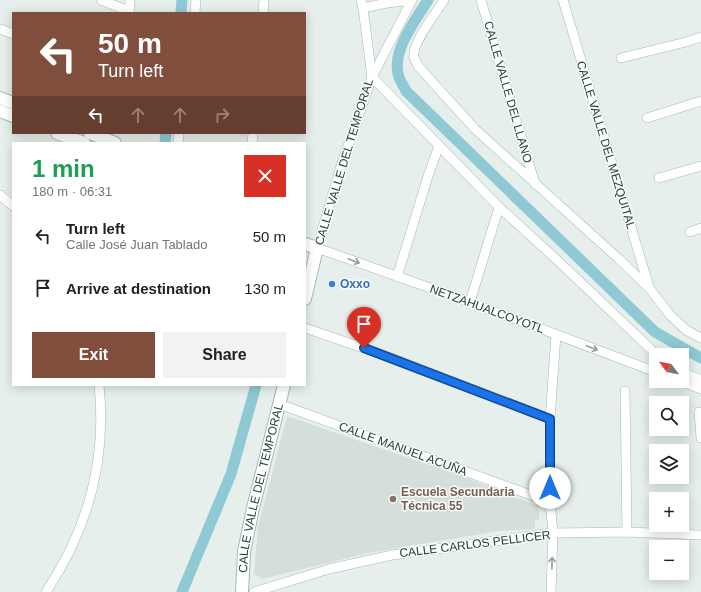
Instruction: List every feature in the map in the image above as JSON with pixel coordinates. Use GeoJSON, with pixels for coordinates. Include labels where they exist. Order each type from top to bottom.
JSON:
{"type":"FeatureCollection","features":[{"type":"Feature","properties":{"kind":"street"},"geometry":{"type":"LineString","coordinates":[[101,0],[129,12],[130,0]]}},
{"type":"Feature","properties":{"kind":"street"},"geometry":{"type":"LineString","coordinates":[[194,12],[196,0]]}},
{"type":"Feature","properties":{"kind":"street"},"geometry":{"type":"LineString","coordinates":[[264,0],[264,12]]}},
{"type":"Feature","properties":{"kind":"street"},"geometry":{"type":"LineString","coordinates":[[362,4],[412,0]]}},
{"type":"Feature","properties":{"kind":"street"},"geometry":{"type":"LineString","coordinates":[[412,0],[372,77],[499,207],[556,258],[650,348]]}},
{"type":"Feature","properties":{"kind":"street"},"geometry":{"type":"LineString","coordinates":[[444,0],[418,41],[414,50],[414,58],[423,71],[475,129],[619,259],[650,289],[670,314],[686,330],[701,338]]}},
{"type":"Feature","properties":{"kind":"street","name":"CALLE VALLE DEL LLANO"},"geometry":{"type":"LineString","coordinates":[[481,0],[535,184]]}},
{"type":"Feature","properties":{"kind":"street","name":"CALLE VALLE DEL MEZQUITAL"},"geometry":{"type":"LineString","coordinates":[[563,0],[650,289]]}},
{"type":"Feature","properties":{"kind":"street","name":"CALLE VALLE DEL TEMPORAL"},"geometry":{"type":"LineString","coordinates":[[306,295],[317,248],[341,166],[372,77],[362,4]]}},
{"type":"Feature","properties":{"kind":"street"},"geometry":{"type":"LineString","coordinates":[[0,29],[12,34]]}},
{"type":"Feature","properties":{"kind":"street"},"geometry":{"type":"LineString","coordinates":[[621,58],[701,37]]}},
{"type":"Feature","properties":{"kind":"street"},"geometry":{"type":"LineString","coordinates":[[0,98],[12,103]]}},
{"type":"Feature","properties":{"kind":"street"},"geometry":{"type":"LineString","coordinates":[[647,118],[701,101]]}},
{"type":"Feature","properties":{"kind":"street"},"geometry":{"type":"LineString","coordinates":[[0,111],[12,116]]}},
{"type":"Feature","properties":{"kind":"street"},"geometry":{"type":"LineString","coordinates":[[60,134],[81,142]]}},
{"type":"Feature","properties":{"kind":"street"},"geometry":{"type":"LineString","coordinates":[[93,134],[110,140]]}},
{"type":"Feature","properties":{"kind":"street"},"geometry":{"type":"LineString","coordinates":[[397,277],[428,176],[439,146]]}},
{"type":"Feature","properties":{"kind":"street"},"geometry":{"type":"LineString","coordinates":[[659,178],[701,166]]}},
{"type":"Feature","properties":{"kind":"street"},"geometry":{"type":"LineString","coordinates":[[0,195],[12,205]]}},
{"type":"Feature","properties":{"kind":"street"},"geometry":{"type":"LineString","coordinates":[[470,302],[499,207]]}},
{"type":"Feature","properties":{"kind":"street"},"geometry":{"type":"LineString","coordinates":[[690,232],[701,228]]}},
{"type":"Feature","properties":{"kind":"street"},"geometry":{"type":"LineString","coordinates":[[306,244],[317,248]]}},
{"type":"Feature","properties":{"kind":"street","name":"NETZAHUALCOYOTL"},"geometry":{"type":"LineString","coordinates":[[317,248],[470,302],[649,369]]}},
{"type":"Feature","properties":{"kind":"street"},"geometry":{"type":"LineString","coordinates":[[306,328],[378,353],[550,419]]}},
{"type":"Feature","properties":{"kind":"street"},"geometry":{"type":"LineString","coordinates":[[551,592],[553,533],[550,502],[550,419],[556,334]]}},
{"type":"Feature","properties":{"kind":"street"},"geometry":{"type":"LineString","coordinates":[[689,375],[701,380]]}},
{"type":"Feature","properties":{"kind":"street"},"geometry":{"type":"LineString","coordinates":[[689,384],[701,389]]}},
{"type":"Feature","properties":{"kind":"street"},"geometry":{"type":"LineString","coordinates":[[46,592],[60,570],[80,531],[92,495],[99,451],[101,404],[99,386]]}},
{"type":"Feature","properties":{"kind":"street","name":"CALLE VALLE DEL TEMPORAL"},"geometry":{"type":"LineString","coordinates":[[242,592],[244,552],[253,508],[284,386]]}},
{"type":"Feature","properties":{"kind":"street"},"geometry":{"type":"LineString","coordinates":[[625,391],[627,532]]}},
{"type":"Feature","properties":{"kind":"street","name":"CALLE MANUEL ACUÑA"},"geometry":{"type":"LineString","coordinates":[[279,404],[550,502]]}},
{"type":"Feature","properties":{"kind":"street"},"geometry":{"type":"LineString","coordinates":[[699,412],[701,438]]}},
{"type":"Feature","properties":{"kind":"street","name":"CALLE CARLOS PELLICER"},"geometry":{"type":"LineString","coordinates":[[254,592],[329,569],[392,555],[553,533],[627,532],[701,535]]}},
{"type":"Feature","properties":{"kind":"shaded area","name":"Escuela Secundaria Técnica 55"},"geometry":{"type":"Polygon","coordinates":[[[287,416],[467,478],[535,505],[539,504],[539,520],[535,520],[535,529],[499,531],[368,553],[262,579],[254,574],[258,527],[287,416]]]}},
{"type":"Feature","properties":{"kind":"waterway"},"geometry":{"type":"LineString","coordinates":[[181,12],[182,0]]}},
{"type":"Feature","properties":{"kind":"waterway"},"geometry":{"type":"LineString","coordinates":[[428,0],[411,26],[401,47],[398,58],[397,68],[399,77],[406,91],[655,332],[701,358]]}},
{"type":"Feature","properties":{"kind":"waterway"},"geometry":{"type":"LineString","coordinates":[[165,142],[166,134]]}},
{"type":"Feature","properties":{"kind":"waterway"},"geometry":{"type":"LineString","coordinates":[[182,592],[231,474],[256,386]]}},
{"type":"Feature","properties":{"kind":"place","name":"Oxxo"},"geometry":{"type":"Point","coordinates":[332,284]}},
{"type":"Feature","properties":{"kind":"place","name":"Escuela Secundaria Técnica 55"},"geometry":{"type":"Point","coordinates":[393,499]}},
{"type":"Feature","properties":{"kind":"route"},"geometry":{"type":"LineString","coordinates":[[364,348],[550,419],[550,488]]}}]}
